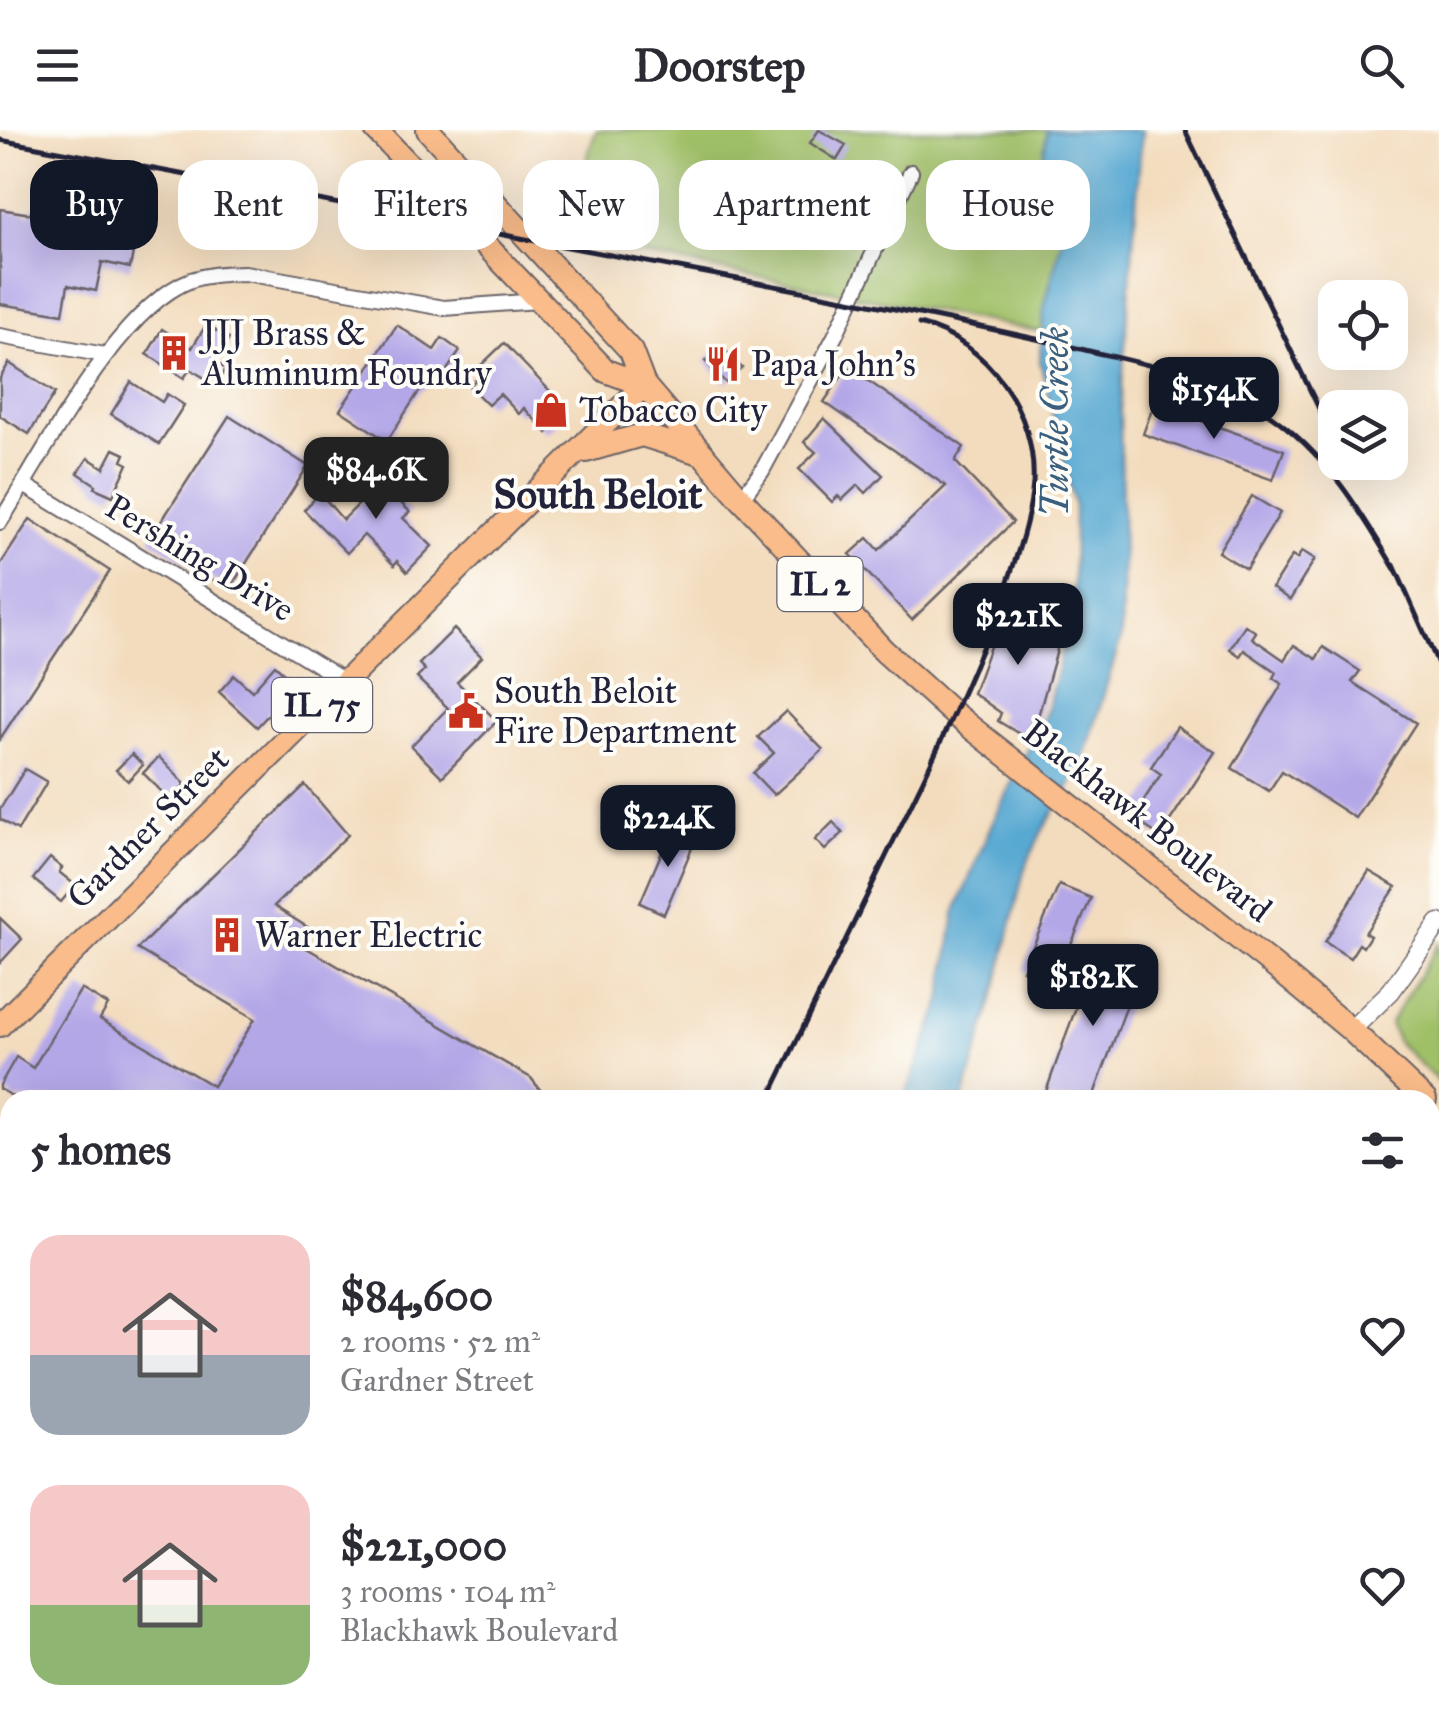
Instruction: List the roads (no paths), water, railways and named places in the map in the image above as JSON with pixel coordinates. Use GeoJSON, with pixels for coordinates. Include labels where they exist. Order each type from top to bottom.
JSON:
{"type":"FeatureCollection","features":[{"type":"Feature","properties":{"kind":"main road","name":"Blackhawk Boulevard"},"geometry":{"type":"LineString","coordinates":[[376,130],[606,371],[644,385]]}},
{"type":"Feature","properties":{"kind":"main road","name":"Blackhawk Boulevard"},"geometry":{"type":"LineString","coordinates":[[428,130],[631,351],[644,385],[741,498],[884,651],[954,714],[1274,966],[1351,1030],[1414,1090]]}},
{"type":"Feature","properties":{"kind":"main road","name":"Gardner Street"},"geometry":{"type":"LineString","coordinates":[[0,1026],[644,385]]}},
{"type":"Feature","properties":{"kind":"main road"},"geometry":{"type":"LineString","coordinates":[[578,454],[642,434],[703,454]]}},
{"type":"Feature","properties":{"kind":"street"},"geometry":{"type":"LineString","coordinates":[[741,498],[762,471],[834,336],[910,172]]}},
{"type":"Feature","properties":{"kind":"street"},"geometry":{"type":"LineString","coordinates":[[0,522],[105,355],[148,307],[192,280],[245,273],[444,308],[539,301]]}},
{"type":"Feature","properties":{"kind":"street"},"geometry":{"type":"LineString","coordinates":[[0,336],[105,355]]}},
{"type":"Feature","properties":{"kind":"street","name":"Pershing Drive"},"geometry":{"type":"LineString","coordinates":[[24,484],[346,682]]}},
{"type":"Feature","properties":{"kind":"street"},"geometry":{"type":"LineString","coordinates":[[1351,1030],[1391,992],[1439,922]]}},
{"type":"Feature","properties":{"kind":"water","name":"Turtle Creek"},"geometry":{"type":"Polygon","coordinates":[[[1047,130],[1142,130],[1120,411],[1121,638],[1082,766],[1042,831],[1024,870],[997,987],[966,1090],[908,1090],[942,1000],[955,913],[995,816],[1046,713],[1073,609],[1074,504],[1040,361],[1044,308],[1059,250],[1090,250],[1090,160],[1043,160],[1047,130]]]}},
{"type":"Feature","properties":{"kind":"railway"},"geometry":{"type":"LineString","coordinates":[[1185,130],[1318,407]]}},
{"type":"Feature","properties":{"kind":"railway"},"geometry":{"type":"LineString","coordinates":[[0,140],[892,308],[1201,380],[1267,413],[1308,447],[1357,508],[1399,576]]}},
{"type":"Feature","properties":{"kind":"railway"},"geometry":{"type":"LineString","coordinates":[[773,1090],[965,687],[1004,593],[1029,511],[1032,457],[1017,406],[986,363],[966,346],[919,324]]}},
{"type":"Feature","properties":{"kind":"railway"},"geometry":{"type":"LineString","coordinates":[[1394,565],[1439,666]]}},
{"type":"Feature","properties":{"kind":"place","name":"JJJ Brass & Aluminum Foundry"},"geometry":{"type":"Point","coordinates":[174,353]}},
{"type":"Feature","properties":{"kind":"place","name":"Papa John's"},"geometry":{"type":"Point","coordinates":[723,364]}},
{"type":"Feature","properties":{"kind":"place","name":"Tobacco City"},"geometry":{"type":"Point","coordinates":[551,410]}},
{"type":"Feature","properties":{"kind":"place","name":"South Beloit Fire Department"},"geometry":{"type":"Point","coordinates":[466,711]}},
{"type":"Feature","properties":{"kind":"place","name":"Warner Electric"},"geometry":{"type":"Point","coordinates":[227,935]}},
{"type":"Feature","properties":{"kind":"district","name":"South Beloit"},"geometry":{"type":"Point","coordinates":[598,494]}}]}
